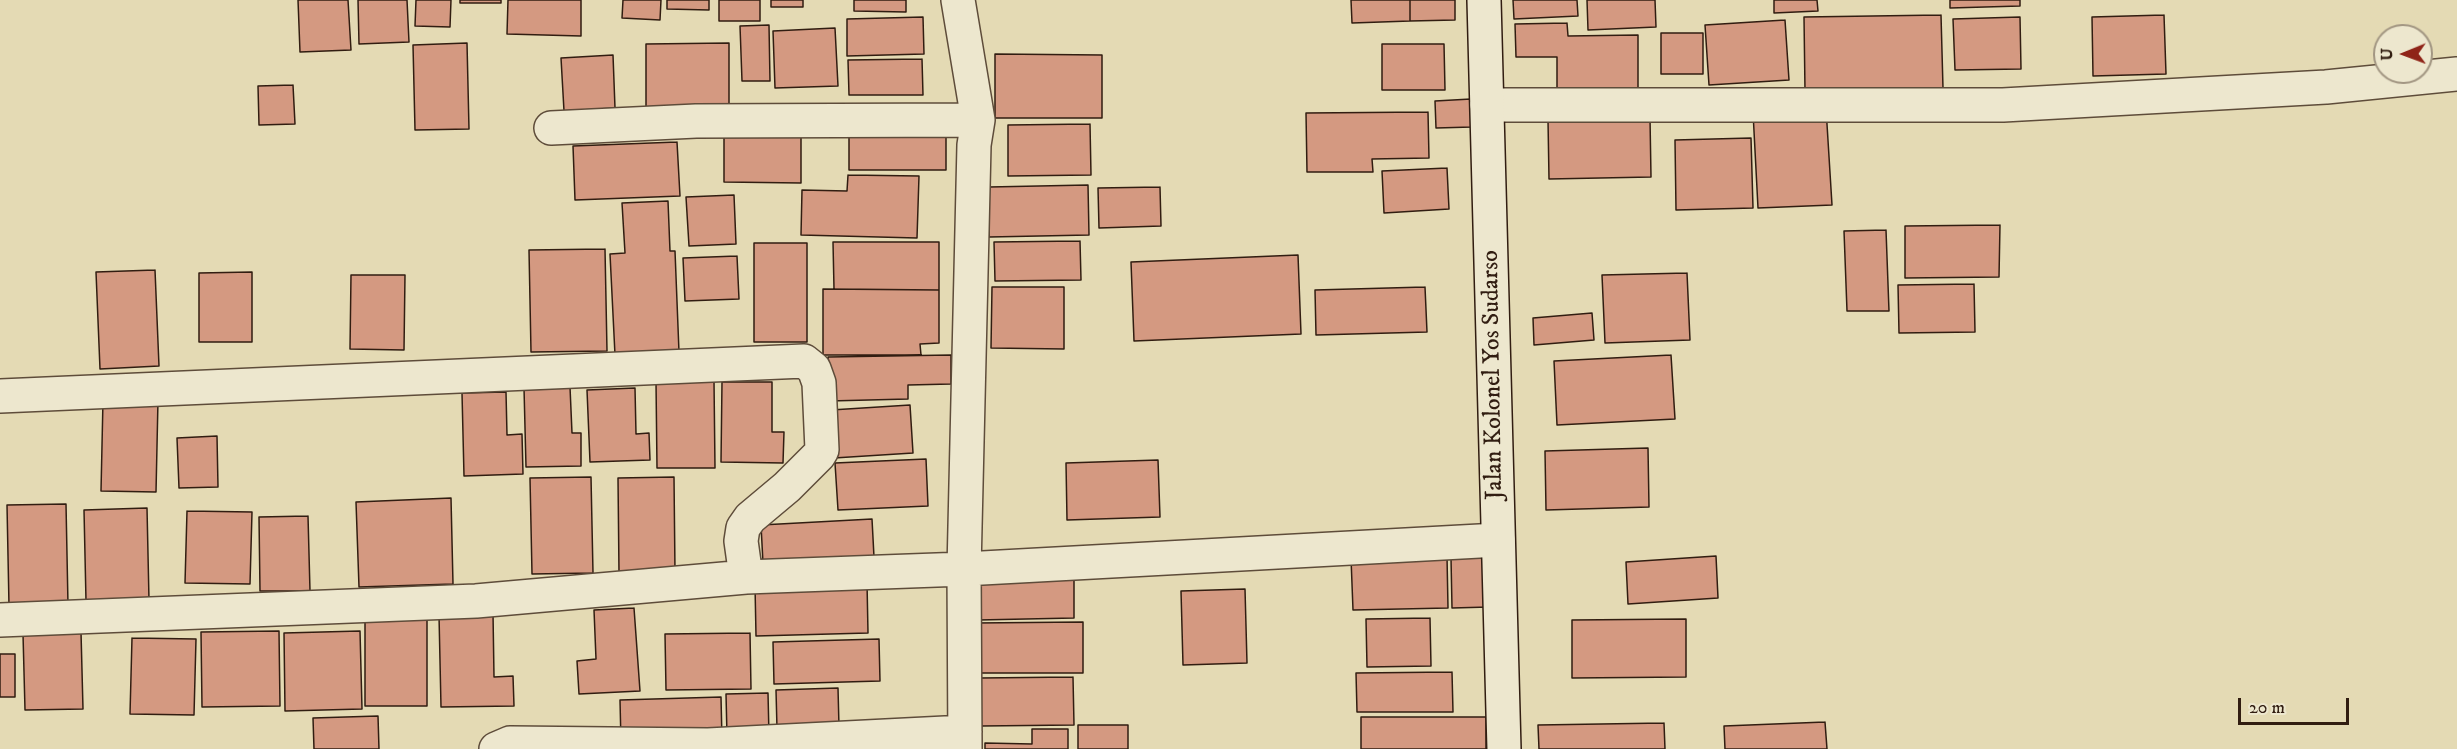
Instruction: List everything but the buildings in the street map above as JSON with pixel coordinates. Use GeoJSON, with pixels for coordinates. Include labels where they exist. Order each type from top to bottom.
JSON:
{"type":"FeatureCollection","features":[{"type":"Feature","properties":{"kind":"street"},"geometry":{"type":"LineString","coordinates":[[496,749],[510,743],[708,745],[965,740],[964,569],[974,145],[978,120],[958,0]]}},
{"type":"Feature","properties":{"kind":"street","name":"Jalan Kolonel Yos Sudarso"},"geometry":{"type":"LineString","coordinates":[[1484,0],[1504,749]]}},
{"type":"Feature","properties":{"kind":"street"},"geometry":{"type":"LineString","coordinates":[[1487,105],[2003,105],[2326,87],[2457,74]]}},
{"type":"Feature","properties":{"kind":"street"},"geometry":{"type":"LineString","coordinates":[[551,128],[696,122],[978,120]]}},
{"type":"Feature","properties":{"kind":"street"},"geometry":{"type":"LineString","coordinates":[[0,396],[804,361],[814,369],[819,383],[822,450],[787,487],[750,518],[743,528],[741,541],[746,577]]}},
{"type":"Feature","properties":{"kind":"street"},"geometry":{"type":"LineString","coordinates":[[0,620],[476,601],[746,577],[964,569],[1498,540]]}}]}
